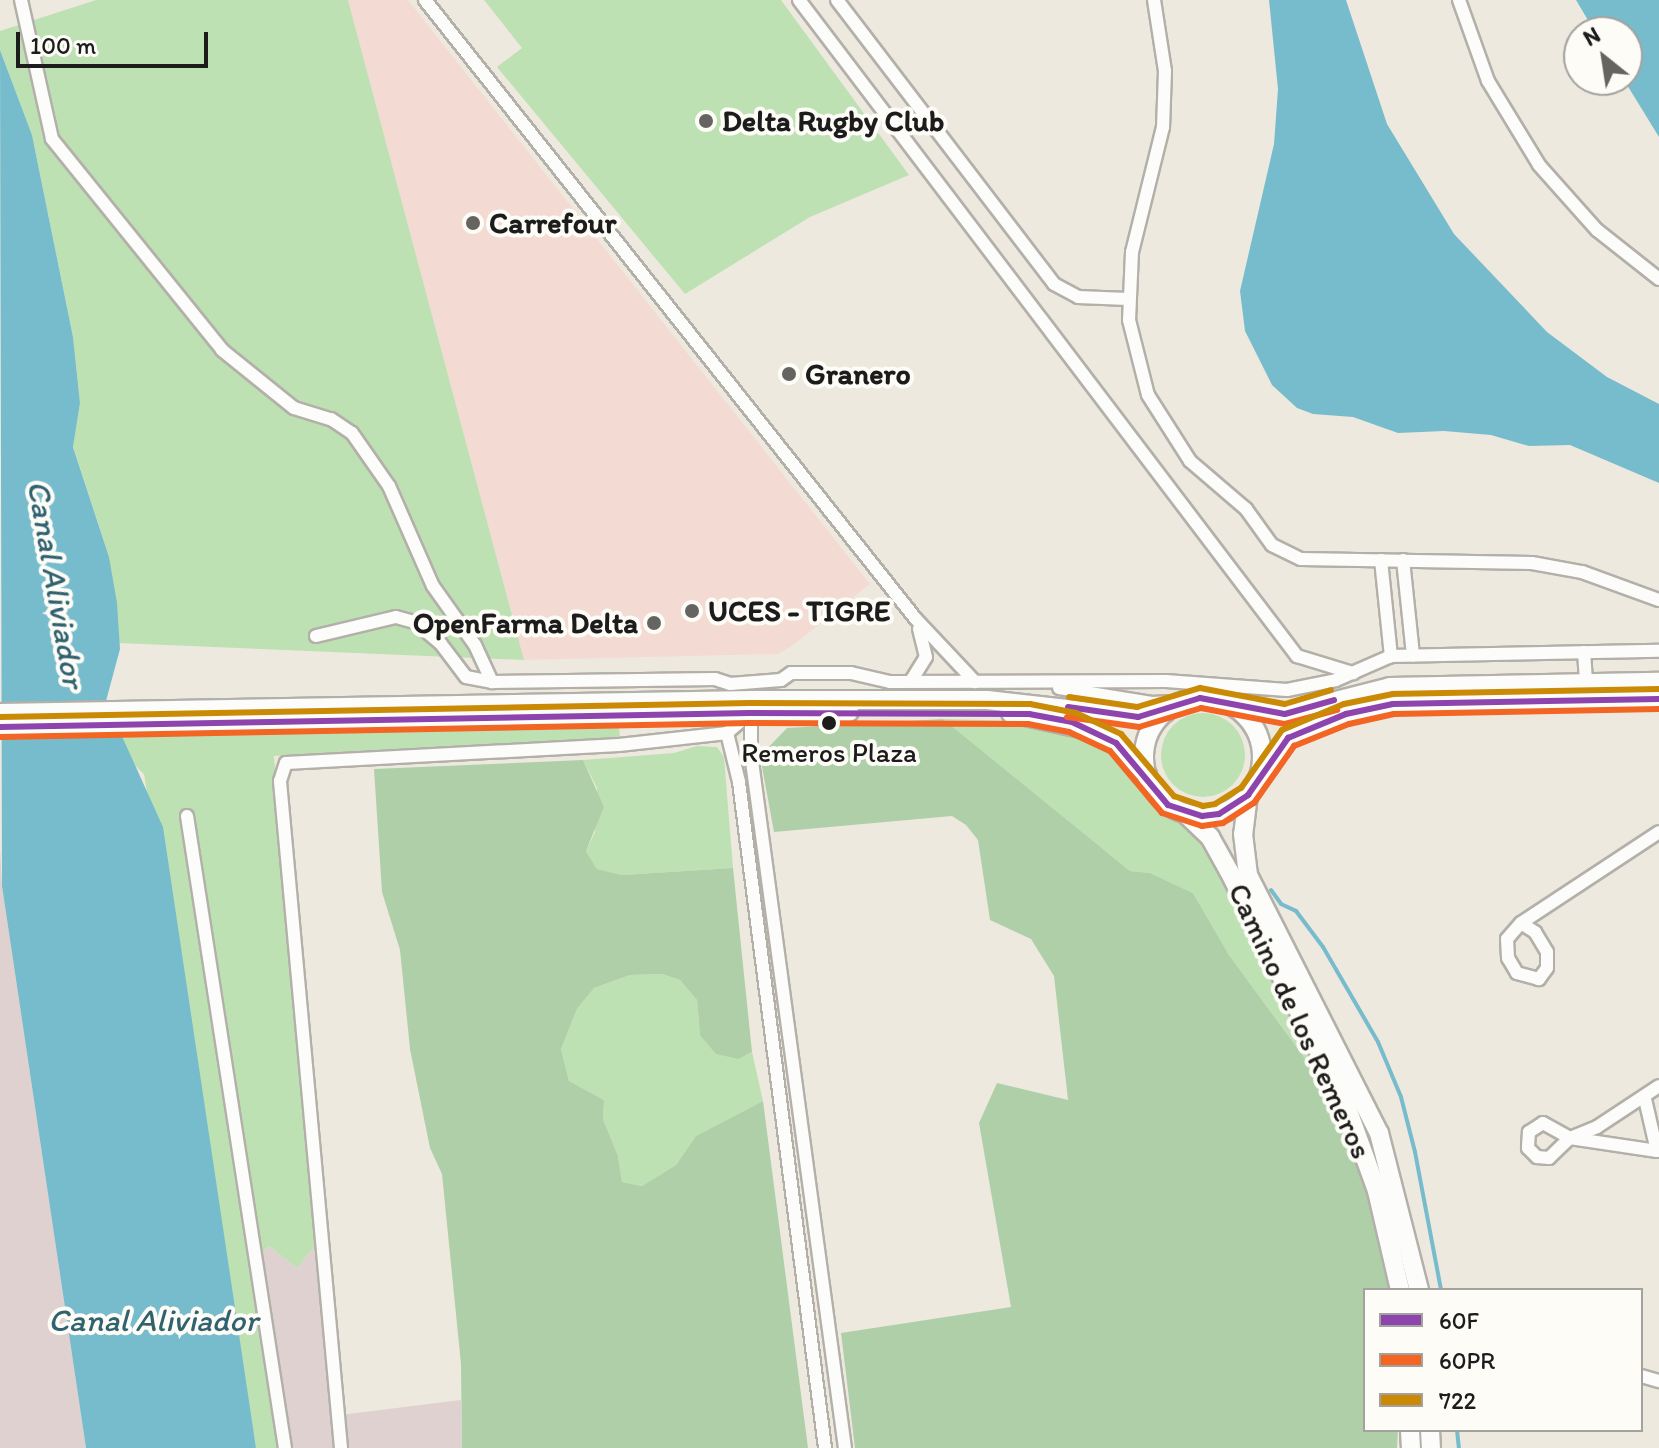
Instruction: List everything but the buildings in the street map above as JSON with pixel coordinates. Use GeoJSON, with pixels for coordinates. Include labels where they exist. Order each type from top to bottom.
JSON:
{"type":"FeatureCollection","features":[{"type":"Feature","properties":{"kind":"main road"},"geometry":{"type":"LineString","coordinates":[[0,727],[145,716],[753,698],[987,700],[1138,717],[1166,712],[1186,701],[1229,704],[1285,714],[1390,687],[1659,682]]}},
{"type":"Feature","properties":{"kind":"main road"},"geometry":{"type":"LineString","coordinates":[[0,713],[145,716],[753,698],[1029,714],[1094,731],[1116,743],[1147,775],[1168,805],[1185,813],[1219,814],[1252,788],[1288,738],[1346,714],[1393,704],[1659,699]]}},
{"type":"Feature","properties":{"kind":"main road"},"geometry":{"type":"LineString","coordinates":[[1229,704],[1255,729],[1261,745],[1252,788]]}},
{"type":"Feature","properties":{"kind":"main road"},"geometry":{"type":"LineString","coordinates":[[1147,775],[1147,740],[1166,712]]}},
{"type":"Feature","properties":{"kind":"main road","name":"Camino de los Remeros"},"geometry":{"type":"LineString","coordinates":[[1252,788],[1243,834],[1248,875],[1379,1133],[1418,1288]]}},
{"type":"Feature","properties":{"kind":"main road","name":"Camino de los Remeros"},"geometry":{"type":"LineString","coordinates":[[1185,813],[1210,837],[1223,860],[1347,1108],[1377,1191],[1400,1288]]}},
{"type":"Feature","properties":{"kind":"street"},"geometry":{"type":"LineString","coordinates":[[21,0],[58,149],[222,350],[294,408],[331,419],[352,433],[389,486],[433,586],[475,645],[492,682]]}},
{"type":"Feature","properties":{"kind":"street"},"geometry":{"type":"LineString","coordinates":[[425,0],[915,618],[975,682]]}},
{"type":"Feature","properties":{"kind":"street"},"geometry":{"type":"LineString","coordinates":[[799,0],[1297,656],[1353,673]]}},
{"type":"Feature","properties":{"kind":"street"},"geometry":{"type":"LineString","coordinates":[[837,0],[1054,284],[1078,297],[1128,299]]}},
{"type":"Feature","properties":{"kind":"street"},"geometry":{"type":"LineString","coordinates":[[1154,0],[1165,71],[1163,127],[1132,252],[1128,299],[1132,339],[1148,395],[1172,439],[1206,478],[1246,509],[1284,553],[1321,562],[1403,560],[1560,567],[1659,600]]}},
{"type":"Feature","properties":{"kind":"street"},"geometry":{"type":"LineString","coordinates":[[1459,0],[1488,81],[1539,165],[1597,230],[1659,279]]}},
{"type":"Feature","properties":{"kind":"street"},"geometry":{"type":"LineString","coordinates":[[1381,560],[1391,656]]}},
{"type":"Feature","properties":{"kind":"street"},"geometry":{"type":"LineString","coordinates":[[1403,560],[1413,655]]}},
{"type":"Feature","properties":{"kind":"street"},"geometry":{"type":"LineString","coordinates":[[316,636],[396,617],[415,622],[441,644],[466,677],[492,682],[715,679],[753,698]]}},
{"type":"Feature","properties":{"kind":"street"},"geometry":{"type":"LineString","coordinates":[[911,681],[926,657],[915,618]]}},
{"type":"Feature","properties":{"kind":"street"},"geometry":{"type":"LineString","coordinates":[[341,1448],[280,781],[286,763],[619,745],[727,733],[753,698],[791,673],[911,681],[1166,681],[1287,690],[1353,673],[1391,656],[1659,651]]}},
{"type":"Feature","properties":{"kind":"street"},"geometry":{"type":"LineString","coordinates":[[1584,652],[1586,683]]}},
{"type":"Feature","properties":{"kind":"street"},"geometry":{"type":"LineString","coordinates":[[1045,683],[1126,700],[1186,701]]}},
{"type":"Feature","properties":{"kind":"street"},"geometry":{"type":"LineString","coordinates":[[705,700],[730,684]]}},
{"type":"Feature","properties":{"kind":"street"},"geometry":{"type":"LineString","coordinates":[[753,698],[772,907],[845,1448]]}},
{"type":"Feature","properties":{"kind":"street"},"geometry":{"type":"LineString","coordinates":[[727,733],[735,755],[825,1448]]}},
{"type":"Feature","properties":{"kind":"street"},"geometry":{"type":"LineString","coordinates":[[187,816],[285,1448]]}},
{"type":"Feature","properties":{"kind":"street"},"geometry":{"type":"LineString","coordinates":[[1521,923],[1535,932],[1547,952],[1547,968],[1539,979],[1517,973],[1508,958],[1507,939],[1521,923],[1659,832]]}},
{"type":"Feature","properties":{"kind":"street"},"geometry":{"type":"LineString","coordinates":[[755,910],[772,907]]}},
{"type":"Feature","properties":{"kind":"street"},"geometry":{"type":"LineString","coordinates":[[1645,1099],[1658,1152],[1570,1138],[1645,1099],[1659,1086]]}},
{"type":"Feature","properties":{"kind":"street"},"geometry":{"type":"LineString","coordinates":[[791,1190],[810,1188]]}},
{"type":"Feature","properties":{"kind":"shaded area","name":"Remeros Plaza"},"geometry":{"type":"Polygon","coordinates":[[[348,0],[408,0],[870,584],[792,646],[778,654],[524,660],[348,0]]]}},
{"type":"Feature","properties":{"kind":"shaded area"},"geometry":{"type":"Polygon","coordinates":[[[0,847],[2,886],[86,1448],[0,1448],[0,847]]]}},
{"type":"Feature","properties":{"kind":"shaded area"},"geometry":{"type":"Polygon","coordinates":[[[269,1246],[297,1268],[315,1246],[332,1416],[461,1400],[462,1448],[283,1448],[253,1261],[269,1246]]]}},
{"type":"Feature","properties":{"kind":"green space"},"geometry":{"type":"Polygon","coordinates":[[[96,0],[348,0],[524,660],[119,643],[109,557],[73,446],[80,403],[73,337],[32,135],[0,50],[0,31],[96,0]]]}},
{"type":"Feature","properties":{"kind":"green space","name":"Delta Rugby Club"},"geometry":{"type":"Polygon","coordinates":[[[484,0],[781,0],[909,175],[810,217],[685,294],[497,67],[522,48],[484,0]]]}},
{"type":"Feature","properties":{"kind":"green space"},"geometry":{"type":"Polygon","coordinates":[[[1203,713],[1219,716],[1233,725],[1242,739],[1245,755],[1242,771],[1233,785],[1219,794],[1203,797],[1187,794],[1173,785],[1164,771],[1161,755],[1164,739],[1173,725],[1187,716],[1203,713]]]}},
{"type":"Feature","properties":{"kind":"green space"},"geometry":{"type":"Polygon","coordinates":[[[943,719],[1026,721],[1106,743],[1136,775],[1159,812],[1204,837],[1252,941],[1339,1105],[1229,955],[1193,893],[1150,873],[1130,871],[943,719]]]}},
{"type":"Feature","properties":{"kind":"green space"},"geometry":{"type":"Polygon","coordinates":[[[943,719],[1130,871],[1150,873],[1193,893],[1229,955],[1339,1105],[1364,1175],[1390,1288],[1363,1288],[1363,1432],[1398,1432],[1397,1448],[855,1448],[841,1333],[1011,1307],[979,1123],[997,1083],[1068,1100],[1054,976],[1031,939],[990,920],[978,840],[966,825],[952,816],[774,832],[760,756],[787,728],[943,719]]]}},
{"type":"Feature","properties":{"kind":"green space"},"geometry":{"type":"Polygon","coordinates":[[[619,728],[620,738],[274,756],[315,1246],[297,1268],[269,1246],[253,1261],[283,1448],[256,1448],[144,774],[129,760],[117,734],[619,728]]]}},
{"type":"Feature","properties":{"kind":"green space"},"geometry":{"type":"Polygon","coordinates":[[[697,746],[717,747],[724,757],[733,868],[622,875],[597,869],[586,851],[595,832],[597,788],[583,760],[674,753],[697,746]]]}},
{"type":"Feature","properties":{"kind":"green space"},"geometry":{"type":"Polygon","coordinates":[[[583,760],[604,807],[586,851],[597,869],[622,875],[733,868],[752,1052],[739,1059],[716,1054],[700,1035],[697,1000],[680,980],[662,974],[630,975],[594,988],[577,1009],[561,1049],[569,1081],[604,1100],[603,1119],[618,1156],[622,1182],[642,1186],[676,1165],[696,1136],[763,1101],[808,1448],[462,1448],[461,1364],[442,1174],[430,1148],[410,1049],[400,950],[382,892],[374,769],[583,760]]]}},
{"type":"Feature","properties":{"kind":"green space"},"geometry":{"type":"Polygon","coordinates":[[[662,974],[680,980],[697,1000],[700,1035],[739,1059],[752,1052],[763,1101],[696,1136],[676,1165],[642,1186],[622,1182],[618,1156],[603,1119],[604,1100],[569,1081],[561,1049],[577,1009],[594,988],[630,975],[662,974]]]}},
{"type":"Feature","properties":{"kind":"water"},"geometry":{"type":"Polygon","coordinates":[[[1269,0],[1346,0],[1387,124],[1454,234],[1547,332],[1607,377],[1659,404],[1659,483],[1570,445],[1529,446],[1491,435],[1444,431],[1398,433],[1353,417],[1313,414],[1297,408],[1272,385],[1245,331],[1240,291],[1274,144],[1278,89],[1269,0]]]}},
{"type":"Feature","properties":{"kind":"water"},"geometry":{"type":"Polygon","coordinates":[[[1576,0],[1659,0],[1659,137],[1634,96],[1643,96],[1643,16],[1586,16],[1576,0]]]}},
{"type":"Feature","properties":{"kind":"water","name":"Canal Aliviador"},"geometry":{"type":"Polygon","coordinates":[[[0,50],[32,135],[73,337],[80,403],[73,447],[109,557],[117,603],[120,649],[106,701],[163,827],[256,1448],[86,1448],[2,886],[0,50]]]}},
{"type":"Feature","properties":{"kind":"waterway"},"geometry":{"type":"LineString","coordinates":[[1271,890],[1281,904],[1296,911],[1323,947],[1378,1042],[1401,1097],[1415,1152],[1441,1288]]}},
{"type":"Feature","properties":{"kind":"waterway"},"geometry":{"type":"LineString","coordinates":[[1457,1432],[1459,1448]]}},
{"type":"Feature","properties":{"kind":"transit line","name":"722"},"geometry":{"type":"LineString","coordinates":[[1069,697],[1137,707],[1200,688],[1285,704],[1331,690]]}},
{"type":"Feature","properties":{"kind":"transit line","name":"722"},"geometry":{"type":"LineString","coordinates":[[0,717],[750,703],[1030,704],[1076,713],[1121,734],[1174,796],[1203,806],[1215,804],[1241,788],[1282,730],[1344,704],[1393,694],[1659,689]]}},
{"type":"Feature","properties":{"kind":"transit line","name":"60F"},"geometry":{"type":"LineString","coordinates":[[1068,707],[1138,717],[1200,698],[1285,714],[1334,700]]}},
{"type":"Feature","properties":{"kind":"transit line","name":"60F"},"geometry":{"type":"LineString","coordinates":[[0,727],[750,713],[1029,714],[1072,722],[1116,743],[1168,805],[1202,816],[1219,814],[1248,795],[1288,738],[1346,714],[1393,704],[1659,699]]}},
{"type":"Feature","properties":{"kind":"transit line","name":"60PR"},"geometry":{"type":"LineString","coordinates":[[1067,717],[1139,727],[1201,708],[1285,724],[1337,710]]}},
{"type":"Feature","properties":{"kind":"transit line","name":"60PR"},"geometry":{"type":"LineString","coordinates":[[0,737],[750,723],[1028,724],[1069,732],[1110,751],[1162,813],[1202,826],[1223,823],[1254,803],[1294,746],[1349,724],[1394,714],[1659,709]]}},
{"type":"Feature","properties":{"kind":"place","name":"Delta Rugby Club"},"geometry":{"type":"Point","coordinates":[706,121]}},
{"type":"Feature","properties":{"kind":"place","name":"Carrefour"},"geometry":{"type":"Point","coordinates":[473,223]}},
{"type":"Feature","properties":{"kind":"place","name":"Granero"},"geometry":{"type":"Point","coordinates":[789,374]}},
{"type":"Feature","properties":{"kind":"place","name":"UCES - TIGRE"},"geometry":{"type":"Point","coordinates":[692,611]}},
{"type":"Feature","properties":{"kind":"place","name":"OpenFarma Delta"},"geometry":{"type":"Point","coordinates":[654,623]}},
{"type":"Feature","properties":{"kind":"place","name":"Remeros Plaza"},"geometry":{"type":"Point","coordinates":[829,723]}}]}
